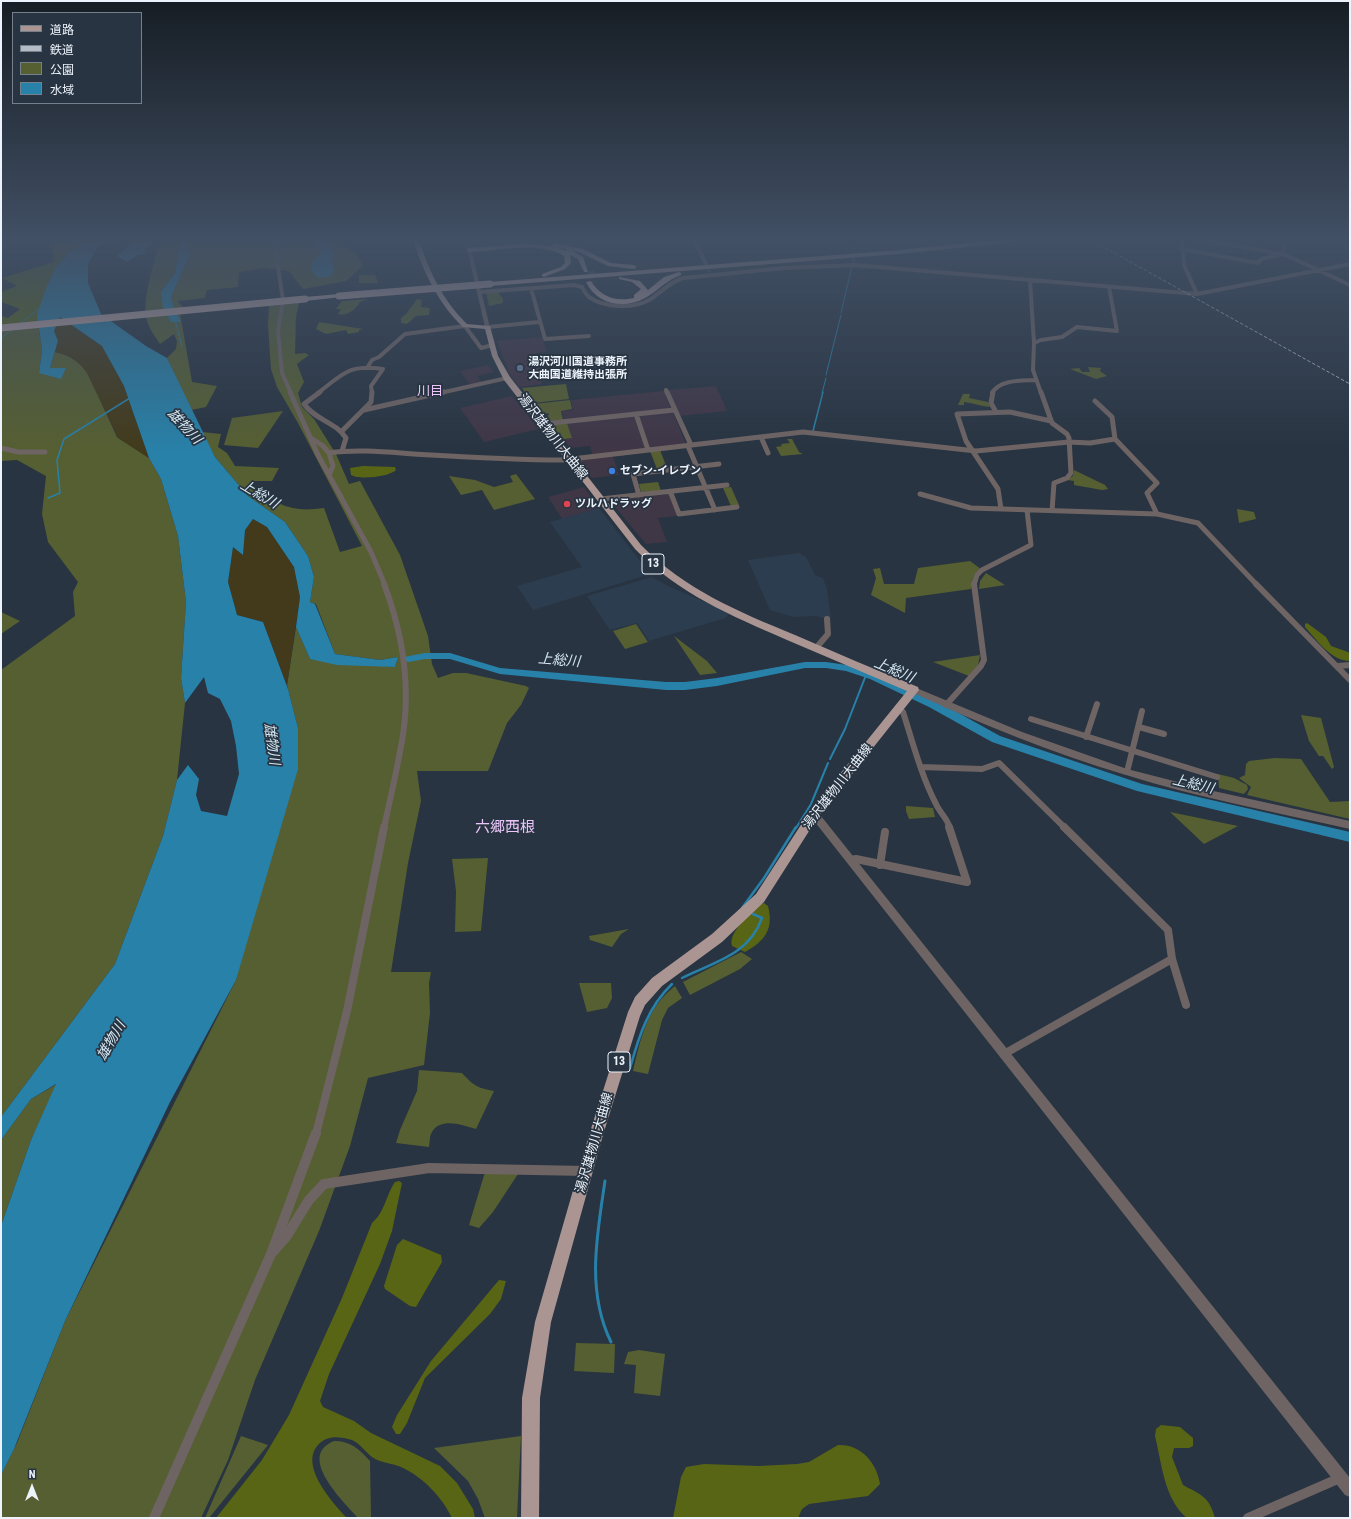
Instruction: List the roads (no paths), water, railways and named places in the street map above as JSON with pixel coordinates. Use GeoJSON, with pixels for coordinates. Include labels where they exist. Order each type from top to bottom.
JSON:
{"type":"FeatureCollection","features":[{"type":"Feature","properties":{"kind":"highway"},"geometry":{"type":"LineString","coordinates":[[1,328],[180,311]]}},
{"type":"Feature","properties":{"kind":"main road"},"geometry":{"type":"LineString","coordinates":[[453,311],[466,326],[488,327]]}},
{"type":"Feature","properties":{"kind":"main road","name":"湯沢雄物川大曲線"},"geometry":{"type":"LineString","coordinates":[[488,327],[500,367],[507,378],[647,557],[662,571],[677,583],[717,604],[816,648],[907,699],[814,814],[760,898],[717,938],[656,982],[640,1001],[628,1029],[543,1322],[531,1398],[530,1518]]}},
{"type":"Feature","properties":{"kind":"street"},"geometry":{"type":"LineString","coordinates":[[154,1518],[271,1254],[315,1136],[347,1011],[400,756],[405,673],[396,620],[371,552],[310,438],[285,384],[279,360],[278,331],[282,311]]}},
{"type":"Feature","properties":{"kind":"street"},"geometry":{"type":"LineString","coordinates":[[484,311],[488,327],[539,322]]}},
{"type":"Feature","properties":{"kind":"street"},"geometry":{"type":"LineString","coordinates":[[536,311],[545,339],[589,336]]}},
{"type":"Feature","properties":{"kind":"street"},"geometry":{"type":"LineString","coordinates":[[1032,311],[1034,343],[1032,366],[1051,422]]}},
{"type":"Feature","properties":{"kind":"street"},"geometry":{"type":"LineString","coordinates":[[1034,343],[1040,340],[1062,337],[1077,327],[1117,331],[1113,311]]}},
{"type":"Feature","properties":{"kind":"street"},"geometry":{"type":"LineString","coordinates":[[367,368],[372,360],[379,358],[395,340],[405,334],[466,326],[484,353]]}},
{"type":"Feature","properties":{"kind":"street"},"geometry":{"type":"LineString","coordinates":[[481,348],[493,345]]}},
{"type":"Feature","properties":{"kind":"street"},"geometry":{"type":"LineString","coordinates":[[342,431],[371,402],[371,386],[383,369],[357,367],[334,380],[321,393],[304,404],[310,413],[342,431],[346,438],[342,451]]}},
{"type":"Feature","properties":{"kind":"street"},"geometry":{"type":"LineString","coordinates":[[364,410],[507,378]]}},
{"type":"Feature","properties":{"kind":"street"},"geometry":{"type":"LineString","coordinates":[[996,412],[991,402],[992,392],[996,387],[1004,384],[1036,380]]}},
{"type":"Feature","properties":{"kind":"street"},"geometry":{"type":"LineString","coordinates":[[666,390],[715,510]]}},
{"type":"Feature","properties":{"kind":"street"},"geometry":{"type":"LineString","coordinates":[[1095,401],[1112,417],[1115,439],[1157,483],[1147,493],[1157,514]]}},
{"type":"Feature","properties":{"kind":"street"},"geometry":{"type":"LineString","coordinates":[[542,424],[674,410]]}},
{"type":"Feature","properties":{"kind":"street"},"geometry":{"type":"LineString","coordinates":[[1001,509],[998,489],[966,441],[957,414],[1015,412],[1051,422],[1068,434],[1070,475],[1054,483],[1052,511]]}},
{"type":"Feature","properties":{"kind":"street"},"geometry":{"type":"LineString","coordinates":[[636,414],[648,450]]}},
{"type":"Feature","properties":{"kind":"street"},"geometry":{"type":"LineString","coordinates":[[329,453],[342,451],[524,460],[570,459],[815,432],[972,450],[1069,442],[1090,443],[1115,439]]}},
{"type":"Feature","properties":{"kind":"street"},"geometry":{"type":"LineString","coordinates":[[761,437],[768,453]]}},
{"type":"Feature","properties":{"kind":"street"},"geometry":{"type":"LineString","coordinates":[[310,438],[323,446],[329,453],[333,466],[330,475]]}},
{"type":"Feature","properties":{"kind":"street"},"geometry":{"type":"LineString","coordinates":[[1,448],[18,452],[45,452]]}},
{"type":"Feature","properties":{"kind":"street"},"geometry":{"type":"LineString","coordinates":[[640,495],[633,474],[718,464]]}},
{"type":"Feature","properties":{"kind":"street"},"geometry":{"type":"LineString","coordinates":[[601,499],[727,485]]}},
{"type":"Feature","properties":{"kind":"street"},"geometry":{"type":"LineString","coordinates":[[670,491],[679,514],[737,507]]}},
{"type":"Feature","properties":{"kind":"street"},"geometry":{"type":"LineString","coordinates":[[920,494],[963,506],[1001,509],[1157,514],[1198,523],[1235,564],[1338,666],[1350,680]]}},
{"type":"Feature","properties":{"kind":"street"},"geometry":{"type":"LineString","coordinates":[[946,705],[981,666],[984,660],[974,582],[977,576],[984,569],[1031,545],[1027,510]]}},
{"type":"Feature","properties":{"kind":"street"},"geometry":{"type":"LineString","coordinates":[[816,648],[828,634],[827,619]]}},
{"type":"Feature","properties":{"kind":"street"},"geometry":{"type":"LineString","coordinates":[[1338,666],[1350,665]]}},
{"type":"Feature","properties":{"kind":"street"},"geometry":{"type":"LineString","coordinates":[[851,860],[856,859],[967,882],[947,820],[936,805],[921,767],[903,712],[907,699],[946,705],[1004,730],[1127,772],[1203,792],[1350,825]]}},
{"type":"Feature","properties":{"kind":"street"},"geometry":{"type":"LineString","coordinates":[[1086,737],[1097,704]]}},
{"type":"Feature","properties":{"kind":"street"},"geometry":{"type":"LineString","coordinates":[[1127,772],[1142,711]]}},
{"type":"Feature","properties":{"kind":"street"},"geometry":{"type":"LineString","coordinates":[[1031,719],[1132,752],[1217,777]]}},
{"type":"Feature","properties":{"kind":"street"},"geometry":{"type":"LineString","coordinates":[[1139,727],[1164,734]]}},
{"type":"Feature","properties":{"kind":"street"},"geometry":{"type":"LineString","coordinates":[[921,767],[978,769],[990,767],[1000,763],[1168,930],[1172,959],[1186,1005]]}},
{"type":"Feature","properties":{"kind":"street"},"geometry":{"type":"LineString","coordinates":[[814,814],[1350,1490]]}},
{"type":"Feature","properties":{"kind":"street"},"geometry":{"type":"LineString","coordinates":[[880,864],[886,832]]}},
{"type":"Feature","properties":{"kind":"street"},"geometry":{"type":"LineString","coordinates":[[1004,1054],[1172,959]]}},
{"type":"Feature","properties":{"kind":"street"},"geometry":{"type":"LineString","coordinates":[[271,1254],[283,1244],[306,1205],[317,1189],[324,1184],[429,1168],[587,1172]]}},
{"type":"Feature","properties":{"kind":"street"},"geometry":{"type":"LineString","coordinates":[[1248,1518],[1340,1478]]}},
{"type":"Feature","properties":{"kind":"water","name":"雄物川"},"geometry":{"type":"Polygon","coordinates":[[[38,311],[100,311],[101,314],[146,346],[167,358],[215,457],[248,496],[285,522],[308,556],[314,577],[310,602],[315,604],[335,654],[380,660],[398,657],[395,667],[337,665],[310,659],[296,627],[300,597],[294,567],[267,527],[253,519],[245,530],[243,555],[233,547],[228,582],[237,615],[263,622],[288,689],[298,728],[298,769],[236,980],[170,1102],[65,1321],[14,1449],[1,1475],[1,1226],[31,1140],[56,1084],[31,1099],[1,1140],[1,1117],[115,964],[163,836],[177,780],[188,765],[199,779],[196,795],[201,811],[227,816],[239,774],[236,746],[231,721],[220,699],[208,693],[204,677],[185,703],[181,678],[186,602],[178,536],[161,479],[149,458],[124,386],[102,346],[60,317],[54,331],[58,341],[50,368],[66,368],[61,379],[39,373],[42,350],[37,315],[38,311]]]}},
{"type":"Feature","properties":{"kind":"water"},"geometry":{"type":"Polygon","coordinates":[[[165,311],[175,311],[181,322],[171,322],[165,311]]]}},
{"type":"Feature","properties":{"kind":"waterway"},"geometry":{"type":"LineString","coordinates":[[21,323],[36,311]]}},
{"type":"Feature","properties":{"kind":"waterway"},"geometry":{"type":"LineString","coordinates":[[826,375],[841,315]]}},
{"type":"Feature","properties":{"kind":"waterway"},"geometry":{"type":"LineString","coordinates":[[175,320],[182,346]]}},
{"type":"Feature","properties":{"kind":"waterway"},"geometry":{"type":"LineString","coordinates":[[1,339],[12,329]]}},
{"type":"Feature","properties":{"kind":"waterway"},"geometry":{"type":"LineString","coordinates":[[822,393],[826,378]]}},
{"type":"Feature","properties":{"kind":"waterway"},"geometry":{"type":"LineString","coordinates":[[813,431],[823,392]]}},
{"type":"Feature","properties":{"kind":"waterway"},"geometry":{"type":"LineString","coordinates":[[48,498],[60,493],[57,460],[64,439],[130,398]]}},
{"type":"Feature","properties":{"kind":"waterway","name":"上総川"},"geometry":{"type":"LineString","coordinates":[[408,659],[425,656],[450,656],[500,671],[666,686],[685,686],[717,682],[805,665],[826,665],[847,668],[874,677],[933,704],[996,739],[1141,788],[1350,837]]}},
{"type":"Feature","properties":{"kind":"waterway"},"geometry":{"type":"LineString","coordinates":[[830,759],[845,729],[866,675]]}},
{"type":"Feature","properties":{"kind":"waterway"},"geometry":{"type":"LineString","coordinates":[[796,828],[811,804],[828,763]]}},
{"type":"Feature","properties":{"kind":"waterway"},"geometry":{"type":"LineString","coordinates":[[742,908],[764,878],[796,827]]}},
{"type":"Feature","properties":{"kind":"waterway"},"geometry":{"type":"LineString","coordinates":[[682,978],[729,956],[749,941],[762,918],[753,914]]}},
{"type":"Feature","properties":{"kind":"waterway"},"geometry":{"type":"LineString","coordinates":[[630,1068],[645,1023],[657,1002],[672,984]]}},
{"type":"Feature","properties":{"kind":"waterway"},"geometry":{"type":"LineString","coordinates":[[605,1181],[597,1242],[596,1283],[598,1303],[603,1323],[611,1342]]}},
{"type":"Feature","properties":{"kind":"railway"},"geometry":{"type":"LineString","coordinates":[[1218,311],[1350,384]]}},
{"type":"Feature","properties":{"kind":"place","name":"湯沢河川国道事務所 大曲国道維持出張所"},"geometry":{"type":"Point","coordinates":[520,368]}},
{"type":"Feature","properties":{"kind":"place","name":"セブン-イレブン"},"geometry":{"type":"Point","coordinates":[612,471]}},
{"type":"Feature","properties":{"kind":"place","name":"ツルハドラッグ"},"geometry":{"type":"Point","coordinates":[567,504]}},
{"type":"Feature","properties":{"kind":"district","name":"川目"},"geometry":{"type":"Point","coordinates":[430,392]}},
{"type":"Feature","properties":{"kind":"district","name":"六郷西根"},"geometry":{"type":"Point","coordinates":[505,828]}}]}
